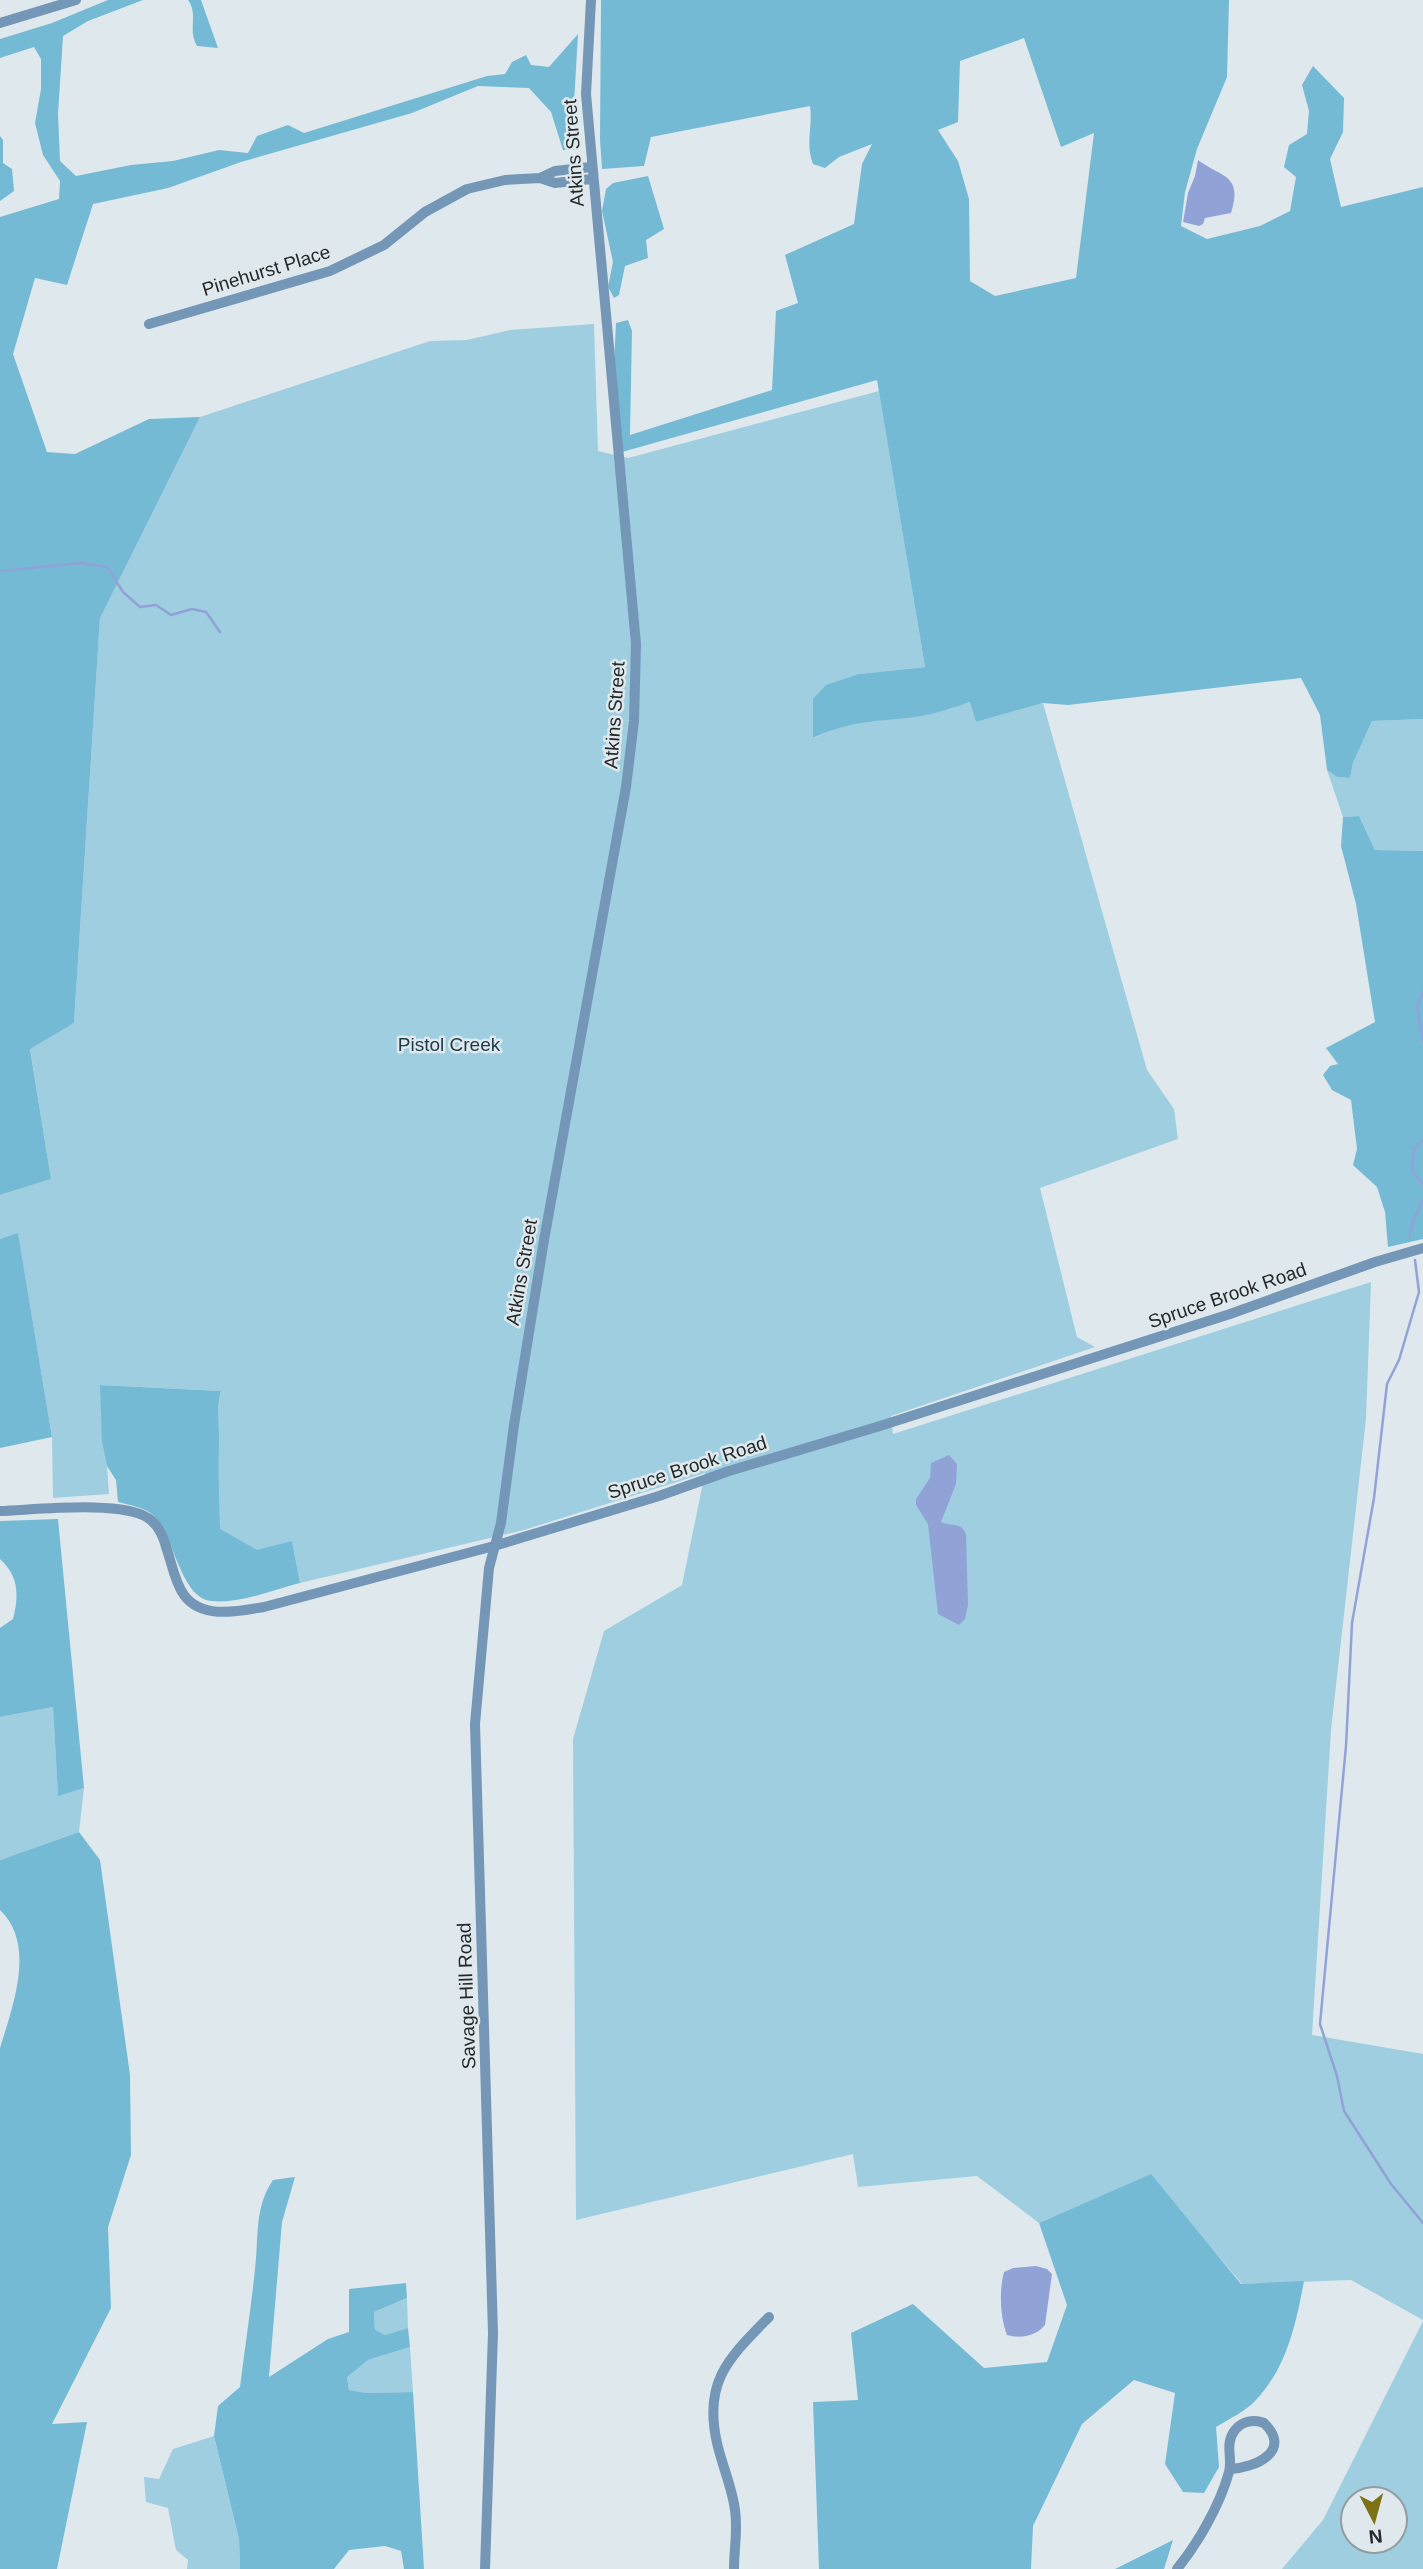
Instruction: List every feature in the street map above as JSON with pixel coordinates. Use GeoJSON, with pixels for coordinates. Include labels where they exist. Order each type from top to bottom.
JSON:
{"type":"FeatureCollection","features":[{"type":"Feature","properties":{"kind":"street"},"geometry":{"type":"LineString","coordinates":[[0,23],[76,0]]}},
{"type":"Feature","properties":{"kind":"street","name":"Atkins Street"},"geometry":{"type":"LineString","coordinates":[[514,1424],[551,1200],[626,787],[634,721],[636,644],[586,93],[591,0]]}},
{"type":"Feature","properties":{"kind":"street","name":"Pinehurst Place"},"geometry":{"type":"LineString","coordinates":[[540,178],[555,171],[591,167]]}},
{"type":"Feature","properties":{"kind":"street","name":"Pinehurst Place"},"geometry":{"type":"LineString","coordinates":[[149,324],[330,271],[384,245],[425,212],[467,189],[505,180],[540,178],[555,183],[592,179]]}},
{"type":"Feature","properties":{"kind":"street","name":"Spruce Brook Road"},"geometry":{"type":"LineString","coordinates":[[0,1511],[112,1509],[140,1514],[151,1520],[158,1529],[184,1595],[192,1603],[210,1611],[245,1610],[294,1600],[494,1546],[659,1496],[741,1467],[880,1426],[1230,1314],[1375,1262],[1423,1248]]}},
{"type":"Feature","properties":{"kind":"street","name":"Savage Hill Road"},"geometry":{"type":"LineString","coordinates":[[485,2569],[494,2333],[475,1724],[489,1568],[501,1523],[514,1424]]}},
{"type":"Feature","properties":{"kind":"street"},"geometry":{"type":"LineString","coordinates":[[734,2569],[735,2508],[716,2441],[712,2411],[718,2380],[729,2359],[769,2317]]}},
{"type":"Feature","properties":{"kind":"street"},"geometry":{"type":"LineString","coordinates":[[1177,2569],[1194,2547],[1230,2469],[1228,2445],[1234,2430],[1250,2421],[1264,2423],[1272,2434],[1270,2454],[1263,2462],[1254,2466],[1230,2469]]}},
{"type":"Feature","properties":{"kind":"green space","name":"Pistol Creek"},"geometry":{"type":"Polygon","coordinates":[[[594,324],[598,451],[628,458],[879,391],[925,667],[859,674],[814,738],[837,727],[884,718],[923,716],[971,702],[976,722],[1043,703],[1147,1070],[1174,1109],[1178,1139],[1040,1188],[1077,1337],[1095,1347],[891,1416],[893,1434],[1371,1282],[1366,1419],[1331,1730],[1312,2035],[1423,2054],[1423,2320],[1351,2280],[1242,2284],[1150,2175],[1039,2223],[977,2176],[858,2187],[853,2154],[576,2220],[573,1739],[604,1631],[682,1585],[705,1473],[524,1530],[300,1583],[292,1541],[204,1586],[216,1482],[221,1391],[101,1385],[109,1494],[53,1498],[52,1437],[18,1234],[0,1239],[0,1195],[51,1179],[30,1048],[74,1023],[100,617],[200,417],[430,341],[467,340],[510,330],[594,324]]]}},
{"type":"Feature","properties":{"kind":"green space"},"geometry":{"type":"Polygon","coordinates":[[[1423,719],[1423,851],[1375,850],[1359,816],[1343,817],[1327,770],[1337,777],[1350,778],[1353,763],[1372,721],[1423,719]]]}},
{"type":"Feature","properties":{"kind":"green space"},"geometry":{"type":"Polygon","coordinates":[[[53,1707],[58,1795],[84,1788],[79,1832],[0,1860],[0,1717],[53,1707]]]}},
{"type":"Feature","properties":{"kind":"green space"},"geometry":{"type":"Polygon","coordinates":[[[407,2298],[408,2328],[385,2335],[375,2331],[374,2312],[407,2298]]]}},
{"type":"Feature","properties":{"kind":"green space"},"geometry":{"type":"Polygon","coordinates":[[[1423,2321],[1423,2569],[1282,2569],[1323,2520],[1339,2488],[1339,2555],[1409,2555],[1409,2485],[1341,2485],[1423,2321]]]}},
{"type":"Feature","properties":{"kind":"green space"},"geometry":{"type":"Polygon","coordinates":[[[410,2347],[413,2392],[367,2393],[349,2390],[347,2376],[368,2360],[410,2347]]]}},
{"type":"Feature","properties":{"kind":"green space"},"geometry":{"type":"Polygon","coordinates":[[[214,2436],[239,2539],[240,2569],[187,2569],[188,2560],[176,2550],[168,2508],[146,2502],[144,2477],[159,2479],[173,2449],[214,2436]]]}},
{"type":"Feature","properties":{"kind":"shaded area"},"geometry":{"type":"Polygon","coordinates":[[[108,0],[143,0],[88,21],[63,36],[58,114],[60,161],[76,176],[131,165],[173,161],[219,150],[248,153],[257,136],[288,125],[304,133],[487,76],[505,74],[512,62],[526,55],[531,65],[549,67],[578,34],[574,103],[579,150],[563,150],[551,112],[529,88],[478,86],[412,113],[241,162],[168,188],[93,204],[67,285],[35,278],[13,354],[47,452],[75,454],[149,419],[200,417],[100,618],[74,1023],[30,1049],[51,1179],[0,1195],[0,217],[59,199],[60,181],[43,155],[35,123],[41,89],[41,59],[34,47],[0,58],[0,39],[52,23],[108,0]]]}},
{"type":"Feature","properties":{"kind":"shaded area"},"geometry":{"type":"Polygon","coordinates":[[[188,0],[201,0],[218,48],[197,46],[193,34],[193,11],[188,0]]]}},
{"type":"Feature","properties":{"kind":"shaded area"},"geometry":{"type":"Polygon","coordinates":[[[601,0],[1229,0],[1227,77],[1197,149],[1185,192],[1181,226],[1207,239],[1260,226],[1290,211],[1296,177],[1284,167],[1289,145],[1307,134],[1309,111],[1302,85],[1313,66],[1344,98],[1343,132],[1330,159],[1341,207],[1423,187],[1423,719],[1372,721],[1353,763],[1350,778],[1337,777],[1327,770],[1320,715],[1301,678],[1068,705],[1043,703],[976,722],[970,702],[922,716],[854,724],[813,738],[813,699],[826,685],[859,674],[925,667],[877,380],[622,452],[614,364],[616,323],[628,320],[632,331],[630,435],[772,390],[776,311],[798,303],[785,255],[854,224],[862,164],[872,144],[839,157],[825,168],[813,164],[810,149],[810,106],[651,137],[644,166],[602,169],[601,0]],[[1024,38],[960,61],[958,122],[938,130],[958,161],[969,199],[970,281],[995,296],[1076,278],[1094,133],[1061,147],[1024,38]]]}},
{"type":"Feature","properties":{"kind":"shaded area"},"geometry":{"type":"Polygon","coordinates":[[[0,136],[3,140],[3,163],[12,169],[14,191],[0,201],[0,136]]]}},
{"type":"Feature","properties":{"kind":"shaded area"},"geometry":{"type":"Polygon","coordinates":[[[1198,160],[1228,179],[1234,191],[1231,213],[1205,218],[1199,226],[1183,222],[1198,160]]]}},
{"type":"Feature","properties":{"kind":"shaded area"},"geometry":{"type":"Polygon","coordinates":[[[648,176],[664,229],[646,240],[648,258],[625,266],[619,295],[614,298],[608,287],[613,262],[602,211],[606,189],[613,183],[648,176]]]}},
{"type":"Feature","properties":{"kind":"shaded area"},"geometry":{"type":"Polygon","coordinates":[[[1359,816],[1375,850],[1423,851],[1423,1239],[1388,1247],[1385,1212],[1377,1187],[1353,1165],[1357,1149],[1351,1100],[1332,1090],[1323,1075],[1330,1066],[1338,1064],[1326,1048],[1375,1022],[1356,904],[1341,846],[1343,817],[1359,816]]]}},
{"type":"Feature","properties":{"kind":"shaded area"},"geometry":{"type":"Polygon","coordinates":[[[18,1233],[52,1437],[0,1448],[0,1239],[18,1233]]]}},
{"type":"Feature","properties":{"kind":"shaded area"},"geometry":{"type":"Polygon","coordinates":[[[100,1385],[221,1391],[218,1416],[220,1529],[257,1550],[292,1541],[300,1583],[245,1598],[211,1601],[200,1597],[185,1577],[167,1536],[153,1515],[141,1508],[118,1502],[116,1480],[107,1466],[102,1441],[100,1385]]]}},
{"type":"Feature","properties":{"kind":"shaded area"},"geometry":{"type":"Polygon","coordinates":[[[949,1455],[957,1464],[956,1484],[941,1522],[959,1526],[966,1535],[968,1605],[965,1619],[959,1625],[938,1614],[928,1524],[916,1505],[916,1499],[930,1478],[931,1463],[949,1455]]]}},
{"type":"Feature","properties":{"kind":"shaded area"},"geometry":{"type":"Polygon","coordinates":[[[58,1519],[84,1788],[58,1796],[53,1707],[0,1717],[0,1628],[13,1619],[17,1594],[11,1572],[0,1559],[0,1521],[58,1519]]]}},
{"type":"Feature","properties":{"kind":"shaded area"},"geometry":{"type":"Polygon","coordinates":[[[79,1832],[100,1860],[130,2075],[131,2155],[108,2227],[111,2308],[52,2424],[87,2422],[57,2569],[0,2569],[0,2048],[15,1996],[19,1958],[11,1924],[0,1910],[0,1860],[79,1832]]]}},
{"type":"Feature","properties":{"kind":"shaded area"},"geometry":{"type":"Polygon","coordinates":[[[1151,2174],[1241,2284],[1304,2281],[1289,2344],[1275,2374],[1252,2404],[1216,2427],[1219,2467],[1204,2493],[1183,2492],[1165,2464],[1175,2393],[1134,2380],[1082,2424],[1033,2526],[1031,2569],[819,2569],[813,2402],[858,2400],[851,2333],[913,2304],[984,2368],[1047,2362],[1067,2305],[1039,2223],[1151,2174]]]}},
{"type":"Feature","properties":{"kind":"shaded area"},"geometry":{"type":"Polygon","coordinates":[[[295,2177],[282,2222],[269,2377],[328,2339],[349,2332],[349,2289],[406,2283],[407,2298],[374,2312],[375,2330],[385,2335],[408,2328],[410,2347],[368,2360],[347,2377],[349,2390],[367,2393],[413,2392],[424,2569],[404,2569],[401,2551],[385,2546],[349,2550],[334,2569],[240,2569],[239,2539],[214,2436],[218,2406],[240,2387],[258,2223],[263,2201],[273,2180],[295,2177]]]}},
{"type":"Feature","properties":{"kind":"shaded area"},"geometry":{"type":"Polygon","coordinates":[[[1036,2266],[1047,2269],[1052,2274],[1045,2325],[1028,2336],[1007,2335],[1001,2304],[1004,2272],[1013,2268],[1036,2266]]]}},
{"type":"Feature","properties":{"kind":"shaded area"},"geometry":{"type":"Polygon","coordinates":[[[1173,2540],[1164,2569],[1115,2569],[1173,2540]]]}},
{"type":"Feature","properties":{"kind":"waterway"},"geometry":{"type":"LineString","coordinates":[[0,571],[81,563],[107,567],[123,592],[140,607],[156,605],[171,615],[192,609],[206,612],[220,632]]}},
{"type":"Feature","properties":{"kind":"waterway"},"geometry":{"type":"LineString","coordinates":[[1423,992],[1417,1007],[1423,1041]]}},
{"type":"Feature","properties":{"kind":"waterway"},"geometry":{"type":"LineString","coordinates":[[1423,1140],[1414,1149],[1412,1171],[1423,1184]]}},
{"type":"Feature","properties":{"kind":"waterway"},"geometry":{"type":"LineString","coordinates":[[1410,1236],[1412,1224],[1423,1200]]}},
{"type":"Feature","properties":{"kind":"waterway"},"geometry":{"type":"LineString","coordinates":[[1415,1260],[1419,1292],[1399,1360],[1387,1384],[1374,1498],[1352,1623],[1346,1746],[1320,2024],[1337,2076],[1344,2111],[1391,2184],[1423,2223]]}}]}
